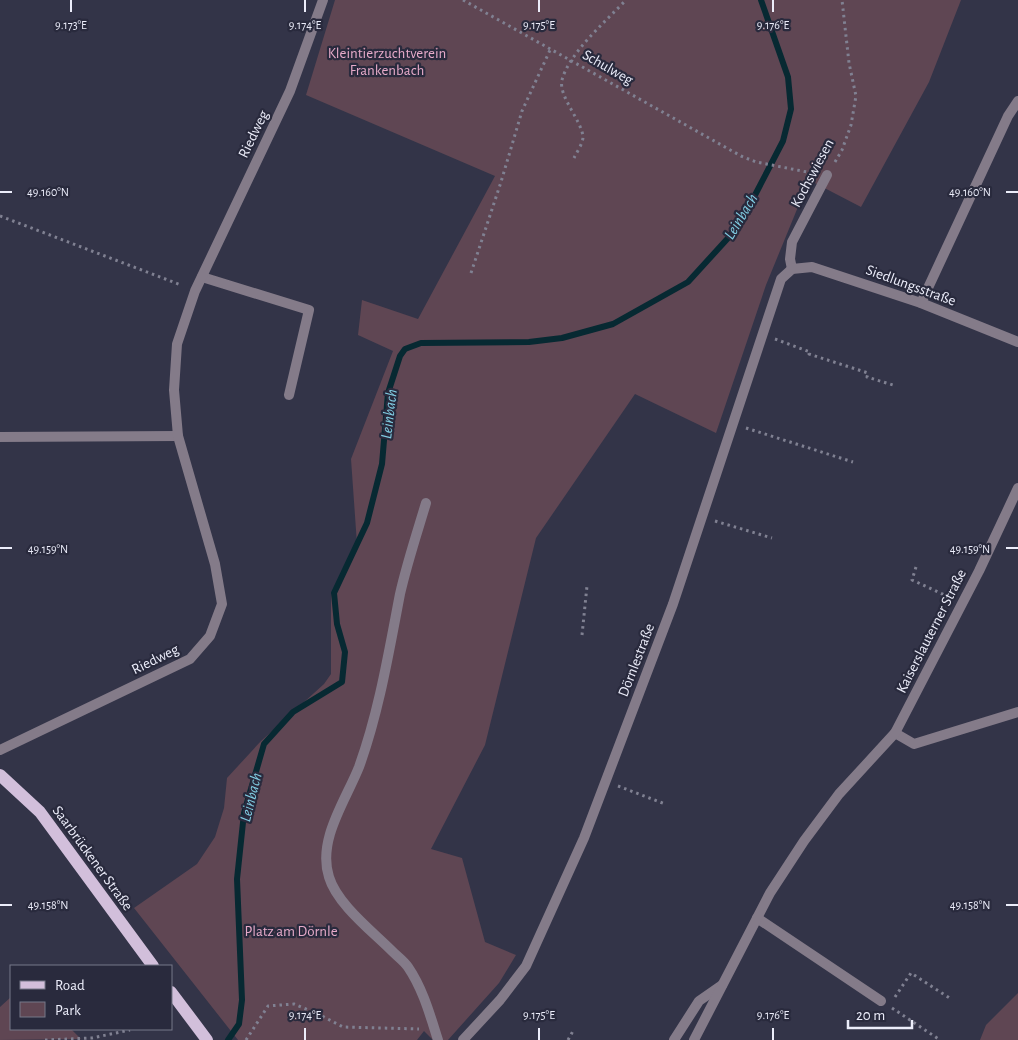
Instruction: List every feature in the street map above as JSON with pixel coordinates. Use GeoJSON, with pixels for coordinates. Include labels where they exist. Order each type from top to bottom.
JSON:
{"type":"FeatureCollection","features":[{"type":"Feature","properties":{"kind":"main road","name":"Saarbrückener Straße"},"geometry":{"type":"LineString","coordinates":[[0,774],[40,812],[152,965]]}},
{"type":"Feature","properties":{"kind":"main road"},"geometry":{"type":"LineString","coordinates":[[172,993],[206,1040]]}},
{"type":"Feature","properties":{"kind":"street","name":"Riedweg"},"geometry":{"type":"LineString","coordinates":[[0,750],[190,660],[210,636],[222,604],[215,564],[178,436],[174,390],[177,344],[195,291],[290,91],[323,0]]}},
{"type":"Feature","properties":{"kind":"street"},"geometry":{"type":"LineString","coordinates":[[921,304],[1008,116],[1018,101]]}},
{"type":"Feature","properties":{"kind":"street","name":"Kochswiesen"},"geometry":{"type":"LineString","coordinates":[[792,269],[790,259],[792,242],[826,176]]}},
{"type":"Feature","properties":{"kind":"street","name":"Siedlungsstraße"},"geometry":{"type":"LineString","coordinates":[[792,269],[812,267],[921,304],[1018,342]]}},
{"type":"Feature","properties":{"kind":"street","name":"Dörnlestraße"},"geometry":{"type":"LineString","coordinates":[[463,1040],[500,1000],[526,966],[584,838],[673,604],[781,279],[792,269]]}},
{"type":"Feature","properties":{"kind":"street"},"geometry":{"type":"LineString","coordinates":[[202,277],[309,310],[289,395]]}},
{"type":"Feature","properties":{"kind":"street"},"geometry":{"type":"LineString","coordinates":[[0,437],[178,436]]}},
{"type":"Feature","properties":{"kind":"street","name":"Kaiserslauterner Straße"},"geometry":{"type":"LineString","coordinates":[[694,1040],[770,893],[804,840],[839,794],[895,733],[962,604],[1018,488]]}},
{"type":"Feature","properties":{"kind":"street"},"geometry":{"type":"LineString","coordinates":[[426,503],[411,550],[383,682],[359,766],[331,834],[325,860],[333,888],[346,905],[408,966],[426,1003],[438,1040]]}},
{"type":"Feature","properties":{"kind":"street"},"geometry":{"type":"LineString","coordinates":[[895,733],[914,744],[1018,712]]}},
{"type":"Feature","properties":{"kind":"street"},"geometry":{"type":"LineString","coordinates":[[757,918],[885,1003]]}},
{"type":"Feature","properties":{"kind":"street"},"geometry":{"type":"LineString","coordinates":[[674,1040],[699,1001],[722,984]]}},
{"type":"Feature","properties":{"kind":"path","name":"Schulweg"},"geometry":{"type":"LineString","coordinates":[[463,0],[741,156],[756,162],[826,176]]}},
{"type":"Feature","properties":{"kind":"path"},"geometry":{"type":"LineString","coordinates":[[574,158],[583,138],[581,127],[569,107],[561,82],[571,59],[626,0]]}},
{"type":"Feature","properties":{"kind":"path","name":"Kochswiesen"},"geometry":{"type":"LineString","coordinates":[[826,176],[842,150],[851,124],[856,96],[849,62],[842,0]]}},
{"type":"Feature","properties":{"kind":"path"},"geometry":{"type":"LineString","coordinates":[[471,273],[522,111],[551,48]]}},
{"type":"Feature","properties":{"kind":"path"},"geometry":{"type":"LineString","coordinates":[[0,216],[195,291]]}},
{"type":"Feature","properties":{"kind":"path"},"geometry":{"type":"LineString","coordinates":[[763,335],[810,352],[809,354],[868,373],[867,376],[893,385]]}},
{"type":"Feature","properties":{"kind":"path"},"geometry":{"type":"LineString","coordinates":[[733,424],[853,462]]}},
{"type":"Feature","properties":{"kind":"path"},"geometry":{"type":"LineString","coordinates":[[702,518],[772,538]]}},
{"type":"Feature","properties":{"kind":"path"},"geometry":{"type":"LineString","coordinates":[[916,567],[912,580],[962,604]]}},
{"type":"Feature","properties":{"kind":"path"},"geometry":{"type":"LineString","coordinates":[[582,635],[587,586]]}},
{"type":"Feature","properties":{"kind":"path"},"geometry":{"type":"LineString","coordinates":[[606,782],[664,804]]}},
{"type":"Feature","properties":{"kind":"path"},"geometry":{"type":"LineString","coordinates":[[940,1040],[885,1003],[911,974],[951,999]]}},
{"type":"Feature","properties":{"kind":"path"},"geometry":{"type":"LineString","coordinates":[[246,1040],[268,1006],[294,1004],[343,1027],[434,1029]]}},
{"type":"Feature","properties":{"kind":"path"},"geometry":{"type":"LineString","coordinates":[[46,1040],[92,1038],[130,1030]]}},
{"type":"Feature","properties":{"kind":"path"},"geometry":{"type":"LineString","coordinates":[[568,1040],[573,1031]]}},
{"type":"Feature","properties":{"kind":"green space"},"geometry":{"type":"Polygon","coordinates":[[[335,0],[961,0],[929,82],[861,207],[809,180],[766,285],[716,433],[635,394],[536,538],[485,745],[431,849],[462,858],[485,942],[516,955],[499,983],[448,1040],[433,1040],[424,1031],[417,1040],[238,1040],[134,908],[197,864],[215,837],[224,808],[227,778],[261,741],[324,684],[331,674],[331,594],[357,544],[351,459],[393,351],[358,335],[362,300],[418,319],[495,176],[306,95],[335,0]]]}},
{"type":"Feature","properties":{"kind":"green space"},"geometry":{"type":"Polygon","coordinates":[[[1018,993],[1018,1040],[980,1040],[986,1025],[1018,993]]]}},
{"type":"Feature","properties":{"kind":"green space"},"geometry":{"type":"Polygon","coordinates":[[[10,998],[10,1030],[72,1030],[81,1039],[0,1040],[0,1007],[10,998]]]}},
{"type":"Feature","properties":{"kind":"waterway","name":"Leinbach"},"geometry":{"type":"LineString","coordinates":[[228,1040],[239,1024],[242,1000],[237,879],[244,813],[264,744],[293,712],[342,682],[345,652],[337,624],[334,593],[367,523],[382,464],[388,393],[400,356],[405,349],[421,343],[529,342],[562,338],[613,324],[688,282],[729,237],[754,197],[783,141],[791,109],[788,77],[761,0]]}},
{"type":"Feature","properties":{"kind":"park label","name":"Kleintierzuchtverein Frankenbach"},"geometry":{"type":"Point","coordinates":[387,62]}},
{"type":"Feature","properties":{"kind":"park label","name":"Platz am Dörnle"},"geometry":{"type":"Point","coordinates":[291,931]}}]}
